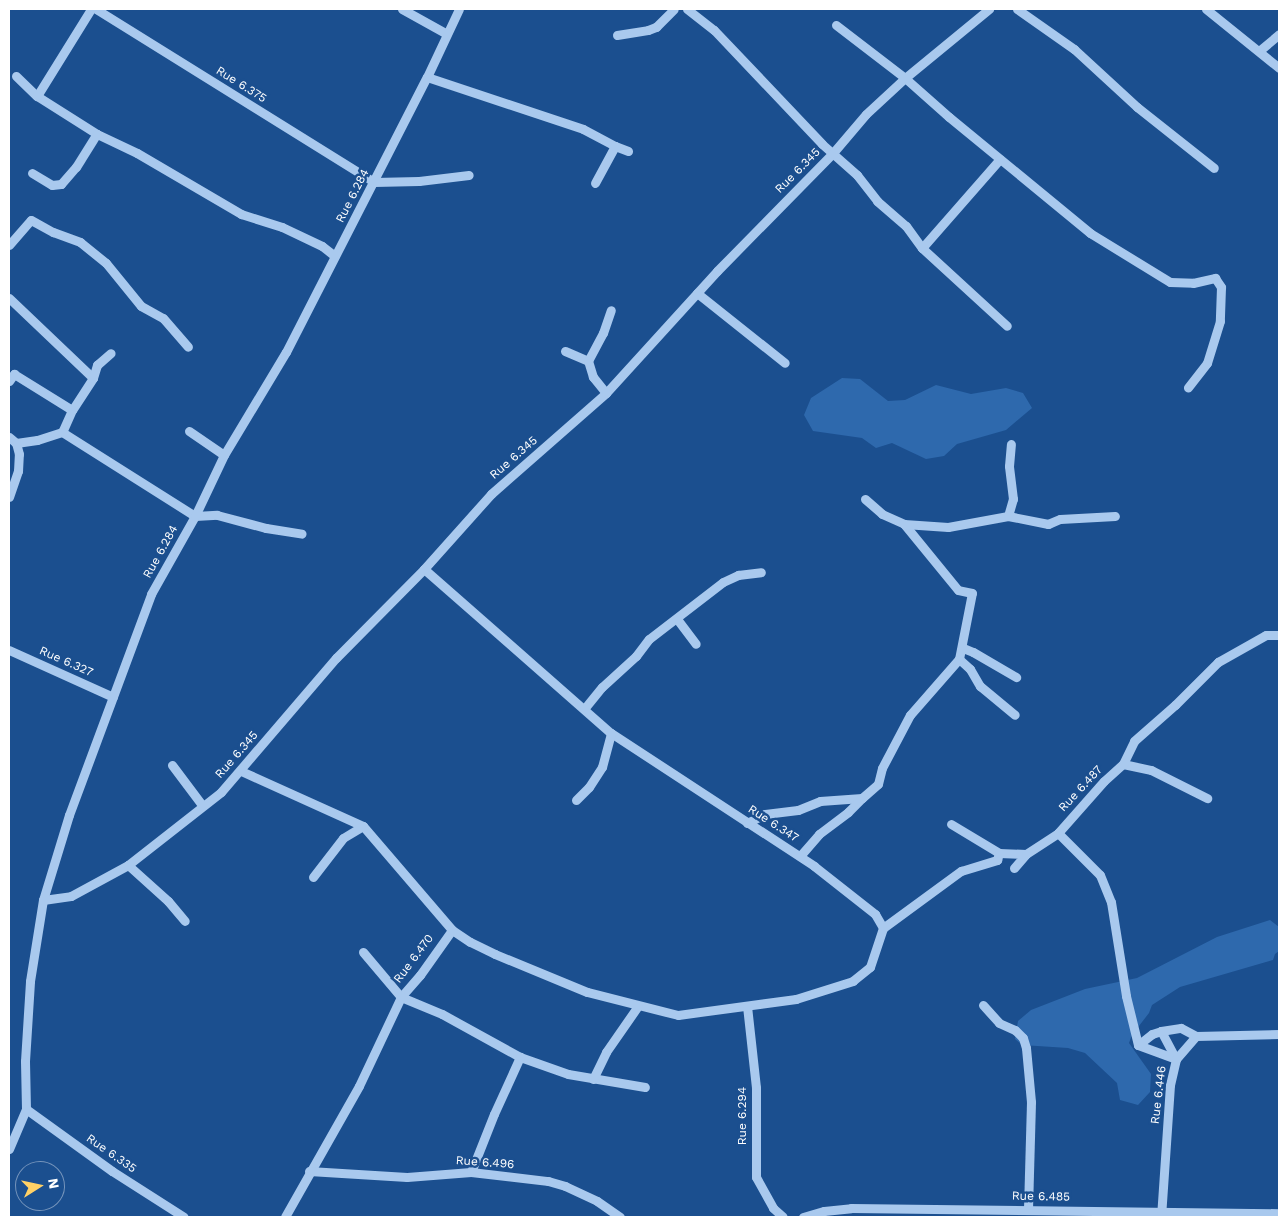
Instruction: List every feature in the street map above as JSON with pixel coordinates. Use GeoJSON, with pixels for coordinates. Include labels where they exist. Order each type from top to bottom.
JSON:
{"type":"FeatureCollection","features":[{"type":"Feature","properties":{"kind":"street"},"geometry":{"type":"LineString","coordinates":[[38,96],[91,9]]}},
{"type":"Feature","properties":{"kind":"street","name":"Rue 6.375"},"geometry":{"type":"LineString","coordinates":[[96,9],[374,182]]}},
{"type":"Feature","properties":{"kind":"street"},"geometry":{"type":"LineString","coordinates":[[402,9],[447,34]]}},
{"type":"Feature","properties":{"kind":"street","name":"Rue 6.284"},"geometry":{"type":"LineString","coordinates":[[9,1149],[26,1110],[25,1061],[30,981],[43,900],[69,815],[151,594],[195,516],[224,455],[286,352],[427,77],[459,9]]}},
{"type":"Feature","properties":{"kind":"street"},"geometry":{"type":"LineString","coordinates":[[617,34],[648,30],[656,27],[674,9]]}},
{"type":"Feature","properties":{"kind":"street"},"geometry":{"type":"LineString","coordinates":[[687,9],[714,30],[832,154],[857,175],[878,201],[906,226],[922,248],[1008,326]]}},
{"type":"Feature","properties":{"kind":"street","name":"Rue 6.345"},"geometry":{"type":"LineString","coordinates":[[43,900],[71,896],[128,865],[138,855],[173,832],[202,805],[221,792],[241,771],[336,658],[424,569],[491,494],[606,393],[697,293],[721,272],[832,154],[866,114],[905,78],[989,9]]}},
{"type":"Feature","properties":{"kind":"street"},"geometry":{"type":"LineString","coordinates":[[1017,9],[1074,49],[1137,107],[1214,168]]}},
{"type":"Feature","properties":{"kind":"street"},"geometry":{"type":"LineString","coordinates":[[1206,9],[1279,68]]}},
{"type":"Feature","properties":{"kind":"street"},"geometry":{"type":"LineString","coordinates":[[836,25],[905,78],[1090,233],[1170,282],[1193,282],[1215,278],[1221,287],[1220,321],[1207,363],[1188,387]]}},
{"type":"Feature","properties":{"kind":"street"},"geometry":{"type":"LineString","coordinates":[[1259,51],[1279,34]]}},
{"type":"Feature","properties":{"kind":"street"},"geometry":{"type":"LineString","coordinates":[[16,76],[38,96],[97,134],[137,153],[189,186],[241,214],[282,227],[322,246],[335,256]]}},
{"type":"Feature","properties":{"kind":"street"},"geometry":{"type":"LineString","coordinates":[[427,77],[584,130],[628,151]]}},
{"type":"Feature","properties":{"kind":"street"},"geometry":{"type":"LineString","coordinates":[[32,173],[52,185],[61,184],[76,167],[97,134]]}},
{"type":"Feature","properties":{"kind":"street"},"geometry":{"type":"LineString","coordinates":[[595,183],[615,146]]}},
{"type":"Feature","properties":{"kind":"street"},"geometry":{"type":"LineString","coordinates":[[922,248],[1000,159]]}},
{"type":"Feature","properties":{"kind":"street"},"geometry":{"type":"LineString","coordinates":[[374,182],[419,181],[469,176]]}},
{"type":"Feature","properties":{"kind":"street"},"geometry":{"type":"LineString","coordinates":[[9,245],[30,220],[53,232],[80,242],[106,263],[141,306],[163,318],[188,347]]}},
{"type":"Feature","properties":{"kind":"street"},"geometry":{"type":"LineString","coordinates":[[697,293],[786,363]]}},
{"type":"Feature","properties":{"kind":"street"},"geometry":{"type":"LineString","coordinates":[[9,298],[93,378]]}},
{"type":"Feature","properties":{"kind":"street"},"geometry":{"type":"LineString","coordinates":[[606,393],[592,377],[588,361],[603,333],[611,310]]}},
{"type":"Feature","properties":{"kind":"street"},"geometry":{"type":"LineString","coordinates":[[565,351],[588,361]]}},
{"type":"Feature","properties":{"kind":"street"},"geometry":{"type":"LineString","coordinates":[[9,497],[18,471],[19,454],[13,440],[37,440],[62,432],[72,410],[93,378],[97,364],[110,353]]}},
{"type":"Feature","properties":{"kind":"street"},"geometry":{"type":"LineString","coordinates":[[9,381],[14,374],[72,410]]}},
{"type":"Feature","properties":{"kind":"street"},"geometry":{"type":"LineString","coordinates":[[189,431],[205,444],[224,455]]}},
{"type":"Feature","properties":{"kind":"street"},"geometry":{"type":"LineString","coordinates":[[62,432],[195,516],[217,515],[266,528],[302,534]]}},
{"type":"Feature","properties":{"kind":"street"},"geometry":{"type":"LineString","coordinates":[[1008,516],[1013,499],[1009,466],[1011,444]]}},
{"type":"Feature","properties":{"kind":"street"},"geometry":{"type":"LineString","coordinates":[[865,499],[882,514],[904,524],[948,527],[1008,516],[1048,524],[1060,519],[1115,516]]}},
{"type":"Feature","properties":{"kind":"street"},"geometry":{"type":"LineString","coordinates":[[800,856],[819,834],[848,812],[878,784],[882,768],[910,715],[959,659],[963,648],[972,593],[958,590],[904,524]]}},
{"type":"Feature","properties":{"kind":"street","name":"Rue 6.347"},"geometry":{"type":"LineString","coordinates":[[424,569],[611,733],[800,856],[875,914],[883,928]]}},
{"type":"Feature","properties":{"kind":"street"},"geometry":{"type":"LineString","coordinates":[[584,709],[602,688],[636,656],[649,639],[723,582],[738,575],[761,572]]}},
{"type":"Feature","properties":{"kind":"street"},"geometry":{"type":"LineString","coordinates":[[677,619],[696,644]]}},
{"type":"Feature","properties":{"kind":"street","name":"Rue 6.487"},"geometry":{"type":"LineString","coordinates":[[1014,868],[1026,854],[1058,833],[1123,764],[1134,741],[1175,705],[1218,662],[1266,635],[1279,635]]}},
{"type":"Feature","properties":{"kind":"street"},"geometry":{"type":"LineString","coordinates":[[963,648],[1016,678]]}},
{"type":"Feature","properties":{"kind":"street","name":"Rue 6.327"},"geometry":{"type":"LineString","coordinates":[[9,650],[113,697]]}},
{"type":"Feature","properties":{"kind":"street"},"geometry":{"type":"LineString","coordinates":[[959,659],[970,669],[980,686],[1014,715]]}},
{"type":"Feature","properties":{"kind":"street"},"geometry":{"type":"LineString","coordinates":[[576,800],[589,786],[602,767],[611,733]]}},
{"type":"Feature","properties":{"kind":"street"},"geometry":{"type":"LineString","coordinates":[[1123,764],[1151,770],[1207,798]]}},
{"type":"Feature","properties":{"kind":"street"},"geometry":{"type":"LineString","coordinates":[[172,765],[202,805]]}},
{"type":"Feature","properties":{"kind":"street","name":"Rue 6.470"},"geometry":{"type":"LineString","coordinates":[[241,771],[363,826],[452,930],[420,975],[401,997],[359,1086],[309,1171],[285,1217]]}},
{"type":"Feature","properties":{"kind":"street"},"geometry":{"type":"LineString","coordinates":[[747,823],[765,814],[798,810],[820,801],[862,798]]}},
{"type":"Feature","properties":{"kind":"street"},"geometry":{"type":"LineString","coordinates":[[951,824],[999,853],[1026,854]]}},
{"type":"Feature","properties":{"kind":"street"},"geometry":{"type":"LineString","coordinates":[[313,877],[343,838],[363,826]]}},
{"type":"Feature","properties":{"kind":"street"},"geometry":{"type":"LineString","coordinates":[[1058,833],[1100,875],[1110,902],[1120,963],[1138,1045]]}},
{"type":"Feature","properties":{"kind":"street"},"geometry":{"type":"LineString","coordinates":[[452,930],[478,946],[588,992],[678,1015],[796,999],[853,981],[870,967],[883,928],[961,871],[997,860],[999,853]]}},
{"type":"Feature","properties":{"kind":"street"},"geometry":{"type":"LineString","coordinates":[[128,865],[168,901],[185,922]]}},
{"type":"Feature","properties":{"kind":"street"},"geometry":{"type":"LineString","coordinates":[[363,952],[401,997],[442,1014],[520,1057],[568,1074],[644,1087]]}},
{"type":"Feature","properties":{"kind":"street"},"geometry":{"type":"LineString","coordinates":[[983,1005],[999,1022],[1015,1030],[1023,1038],[1026,1048],[1031,1102],[1028,1209]]}},
{"type":"Feature","properties":{"kind":"street"},"geometry":{"type":"LineString","coordinates":[[593,1079],[606,1052],[638,1006]]}},
{"type":"Feature","properties":{"kind":"street","name":"Rue 6.294"},"geometry":{"type":"LineString","coordinates":[[746,1006],[756,1088],[756,1177],[773,1208],[783,1217]]}},
{"type":"Feature","properties":{"kind":"street"},"geometry":{"type":"LineString","coordinates":[[1138,1045],[1152,1034],[1181,1028],[1196,1036],[1279,1034]]}},
{"type":"Feature","properties":{"kind":"street"},"geometry":{"type":"LineString","coordinates":[[1161,1031],[1176,1059]]}},
{"type":"Feature","properties":{"kind":"street","name":"Rue 6.446"},"geometry":{"type":"LineString","coordinates":[[1161,1215],[1170,1085],[1176,1059],[1196,1036]]}},
{"type":"Feature","properties":{"kind":"street"},"geometry":{"type":"LineString","coordinates":[[1138,1045],[1176,1059]]}},
{"type":"Feature","properties":{"kind":"street"},"geometry":{"type":"LineString","coordinates":[[471,1172],[494,1114],[520,1057]]}},
{"type":"Feature","properties":{"kind":"street","name":"Rue 6.335"},"geometry":{"type":"LineString","coordinates":[[26,1110],[112,1171],[184,1217]]}},
{"type":"Feature","properties":{"kind":"street","name":"Rue 6.496"},"geometry":{"type":"LineString","coordinates":[[309,1171],[407,1177],[471,1172],[548,1181],[565,1186],[597,1201],[620,1217]]}},
{"type":"Feature","properties":{"kind":"street","name":"Rue 6.485"},"geometry":{"type":"LineString","coordinates":[[803,1217],[824,1210],[851,1208],[1028,1209],[1161,1215],[1279,1213]]}},
{"type":"Feature","properties":{"kind":"shaded area"},"geometry":{"type":"Polygon","coordinates":[[[842,378],[860,379],[888,401],[905,400],[936,385],[971,394],[1006,388],[1023,393],[1032,408],[1006,430],[957,444],[944,456],[926,459],[892,443],[876,448],[862,438],[813,431],[804,415],[811,398],[842,378]]]}},
{"type":"Feature","properties":{"kind":"shaded area"},"geometry":{"type":"Polygon","coordinates":[[[1270,920],[1279,927],[1279,951],[1275,954],[1273,960],[1180,987],[1152,1005],[1149,1013],[1132,1035],[1129,1043],[1151,1074],[1150,1092],[1138,1105],[1120,1100],[1117,1083],[1085,1053],[1068,1048],[1022,1045],[1015,1039],[1018,1021],[1031,1010],[1085,989],[1137,978],[1217,937],[1270,920]]]}}]}
